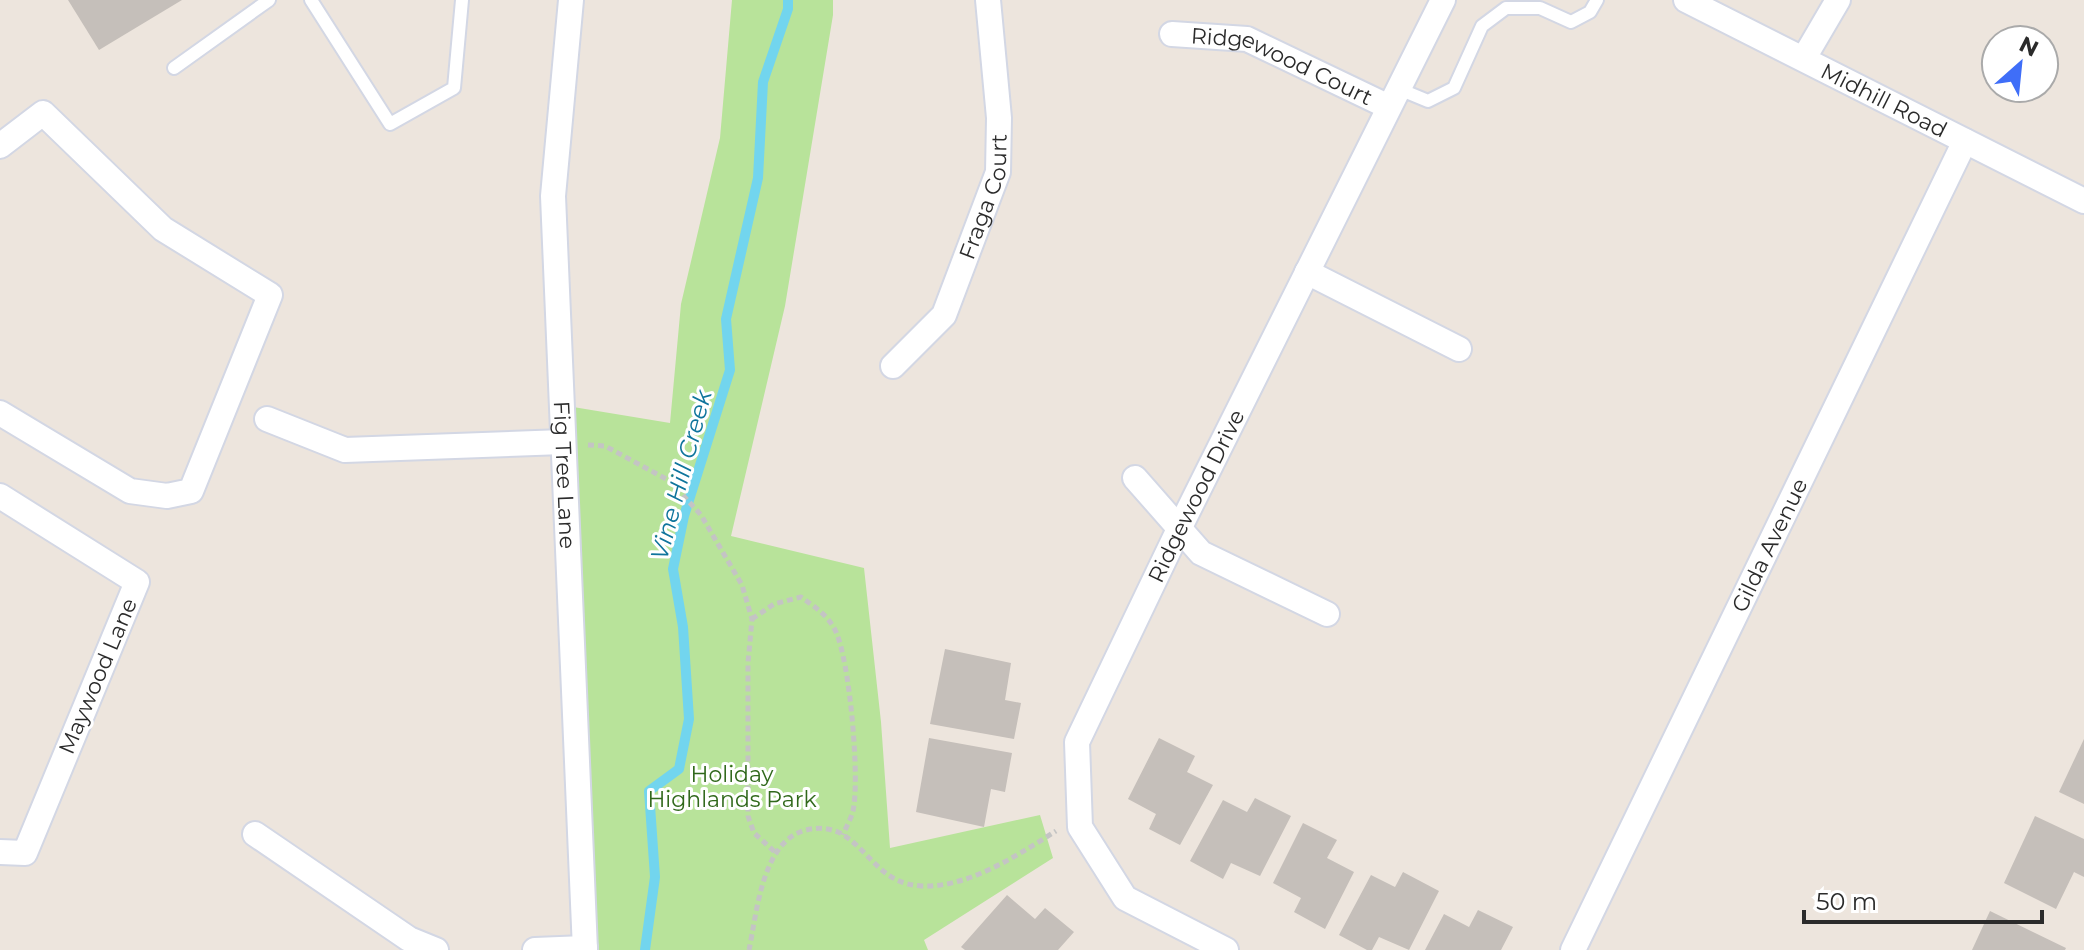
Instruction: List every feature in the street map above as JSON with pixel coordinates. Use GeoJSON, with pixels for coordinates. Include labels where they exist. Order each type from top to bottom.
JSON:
{"type":"FeatureCollection","features":[{"type":"Feature","properties":{"kind":"street","name":"Fig Tree Lane"},"geometry":{"type":"LineString","coordinates":[[571,0],[553,196],[585,949]]}},
{"type":"Feature","properties":{"kind":"street","name":"Fraga Court"},"geometry":{"type":"LineString","coordinates":[[893,366],[944,315],[998,172],[999,118],[988,0]]}},
{"type":"Feature","properties":{"kind":"street","name":"Ridgewood Drive"},"geometry":{"type":"LineString","coordinates":[[1226,950],[1125,898],[1080,827],[1077,742],[1179,529],[1443,0]]}},
{"type":"Feature","properties":{"kind":"street","name":"Midhill Road"},"geometry":{"type":"LineString","coordinates":[[1686,0],[2084,201]]}},
{"type":"Feature","properties":{"kind":"street"},"geometry":{"type":"LineString","coordinates":[[1804,58],[1838,0]]}},
{"type":"Feature","properties":{"kind":"street","name":"Ridgewood Court"},"geometry":{"type":"LineString","coordinates":[[1172,34],[1247,39],[1394,98]]}},
{"type":"Feature","properties":{"kind":"street"},"geometry":{"type":"LineString","coordinates":[[0,146],[43,113],[163,229],[270,295],[191,491],[167,496],[130,491],[0,413]]}},
{"type":"Feature","properties":{"kind":"street","name":"Gilda Avenue"},"geometry":{"type":"LineString","coordinates":[[1573,950],[1965,141]]}},
{"type":"Feature","properties":{"kind":"street"},"geometry":{"type":"LineString","coordinates":[[1307,272],[1459,349]]}},
{"type":"Feature","properties":{"kind":"street"},"geometry":{"type":"LineString","coordinates":[[267,419],[345,450],[563,442]]}},
{"type":"Feature","properties":{"kind":"street"},"geometry":{"type":"LineString","coordinates":[[1135,478],[1201,553],[1327,614]]}},
{"type":"Feature","properties":{"kind":"street","name":"Maywood Lane"},"geometry":{"type":"LineString","coordinates":[[0,496],[137,582],[25,853],[0,852]]}},
{"type":"Feature","properties":{"kind":"street"},"geometry":{"type":"LineString","coordinates":[[255,834],[409,939],[436,950]]}},
{"type":"Feature","properties":{"kind":"street"},"geometry":{"type":"LineString","coordinates":[[535,950],[585,949]]}},
{"type":"Feature","properties":{"kind":"lane"},"geometry":{"type":"LineString","coordinates":[[174,68],[269,0]]}},
{"type":"Feature","properties":{"kind":"lane"},"geometry":{"type":"LineString","coordinates":[[311,0],[390,124],[454,88],[462,0]]}},
{"type":"Feature","properties":{"kind":"lane"},"geometry":{"type":"LineString","coordinates":[[1394,98],[1428,101],[1454,88],[1482,26],[1506,8],[1540,8],[1571,22],[1590,12],[1597,0]]}},
{"type":"Feature","properties":{"kind":"path"},"geometry":{"type":"LineString","coordinates":[[563,442],[605,446],[670,481],[701,515],[742,585],[752,619],[748,663],[748,816],[754,833],[776,853]]}},
{"type":"Feature","properties":{"kind":"path"},"geometry":{"type":"LineString","coordinates":[[752,619],[774,604],[801,597],[823,612],[836,631],[848,685],[855,772],[853,811],[843,835]]}},
{"type":"Feature","properties":{"kind":"path"},"geometry":{"type":"LineString","coordinates":[[749,950],[768,867],[781,844],[802,831],[817,827],[831,829],[843,835],[892,879],[920,886],[949,884],[1011,860],[1080,816]]}},
{"type":"Feature","properties":{"kind":"green space","name":"Holiday Highlands Park"},"geometry":{"type":"Polygon","coordinates":[[[732,0],[833,0],[833,15],[785,306],[731,536],[864,568],[881,722],[890,848],[1040,815],[1053,858],[924,940],[928,950],[585,950],[561,405],[670,423],[681,304],[720,138],[732,0]]]}},
{"type":"Feature","properties":{"kind":"building"},"geometry":{"type":"Polygon","coordinates":[[[68,0],[182,0],[99,50],[68,0]]]}},
{"type":"Feature","properties":{"kind":"building"},"geometry":{"type":"Polygon","coordinates":[[[945,649],[1011,663],[1005,700],[1021,703],[1014,739],[930,724],[945,649]]]}},
{"type":"Feature","properties":{"kind":"building"},"geometry":{"type":"Polygon","coordinates":[[[929,738],[1012,753],[1005,792],[991,789],[984,827],[916,812],[929,738]]]}},
{"type":"Feature","properties":{"kind":"building"},"geometry":{"type":"Polygon","coordinates":[[[1159,738],[1195,756],[1187,772],[1213,785],[1180,845],[1149,829],[1156,814],[1128,799],[1159,738]]]}},
{"type":"Feature","properties":{"kind":"building"},"geometry":{"type":"Polygon","coordinates":[[[2084,739],[2084,804],[2059,792],[2084,739]]]}},
{"type":"Feature","properties":{"kind":"building"},"geometry":{"type":"Polygon","coordinates":[[[1255,798],[1291,816],[1260,876],[1231,863],[1223,879],[1190,861],[1223,800],[1247,812],[1255,798]]]}},
{"type":"Feature","properties":{"kind":"building"},"geometry":{"type":"Polygon","coordinates":[[[2035,816],[2084,839],[2084,877],[2074,872],[2056,909],[2004,883],[2035,816]]]}},
{"type":"Feature","properties":{"kind":"building"},"geometry":{"type":"Polygon","coordinates":[[[1303,823],[1337,840],[1327,858],[1354,872],[1325,929],[1294,912],[1301,898],[1273,883],[1303,823]]]}},
{"type":"Feature","properties":{"kind":"building"},"geometry":{"type":"Polygon","coordinates":[[[1403,872],[1439,891],[1409,950],[1379,937],[1372,950],[1367,950],[1339,935],[1371,875],[1395,887],[1403,872]]]}},
{"type":"Feature","properties":{"kind":"building"},"geometry":{"type":"Polygon","coordinates":[[[1007,895],[1035,919],[1045,908],[1074,932],[1058,950],[965,950],[961,947],[1007,895]]]}},
{"type":"Feature","properties":{"kind":"building"},"geometry":{"type":"Polygon","coordinates":[[[1478,910],[1513,927],[1501,950],[1425,950],[1444,914],[1469,927],[1478,910]]]}},
{"type":"Feature","properties":{"kind":"building"},"geometry":{"type":"Polygon","coordinates":[[[1990,911],[2066,948],[2065,950],[1972,950],[1990,911]]]}},
{"type":"Feature","properties":{"kind":"waterway","name":"Vine Hill Creek"},"geometry":{"type":"LineString","coordinates":[[645,950],[655,877],[649,791],[679,769],[689,719],[683,627],[673,569],[684,516],[730,370],[726,319],[758,178],[763,82],[788,9],[788,0]]}}]}
